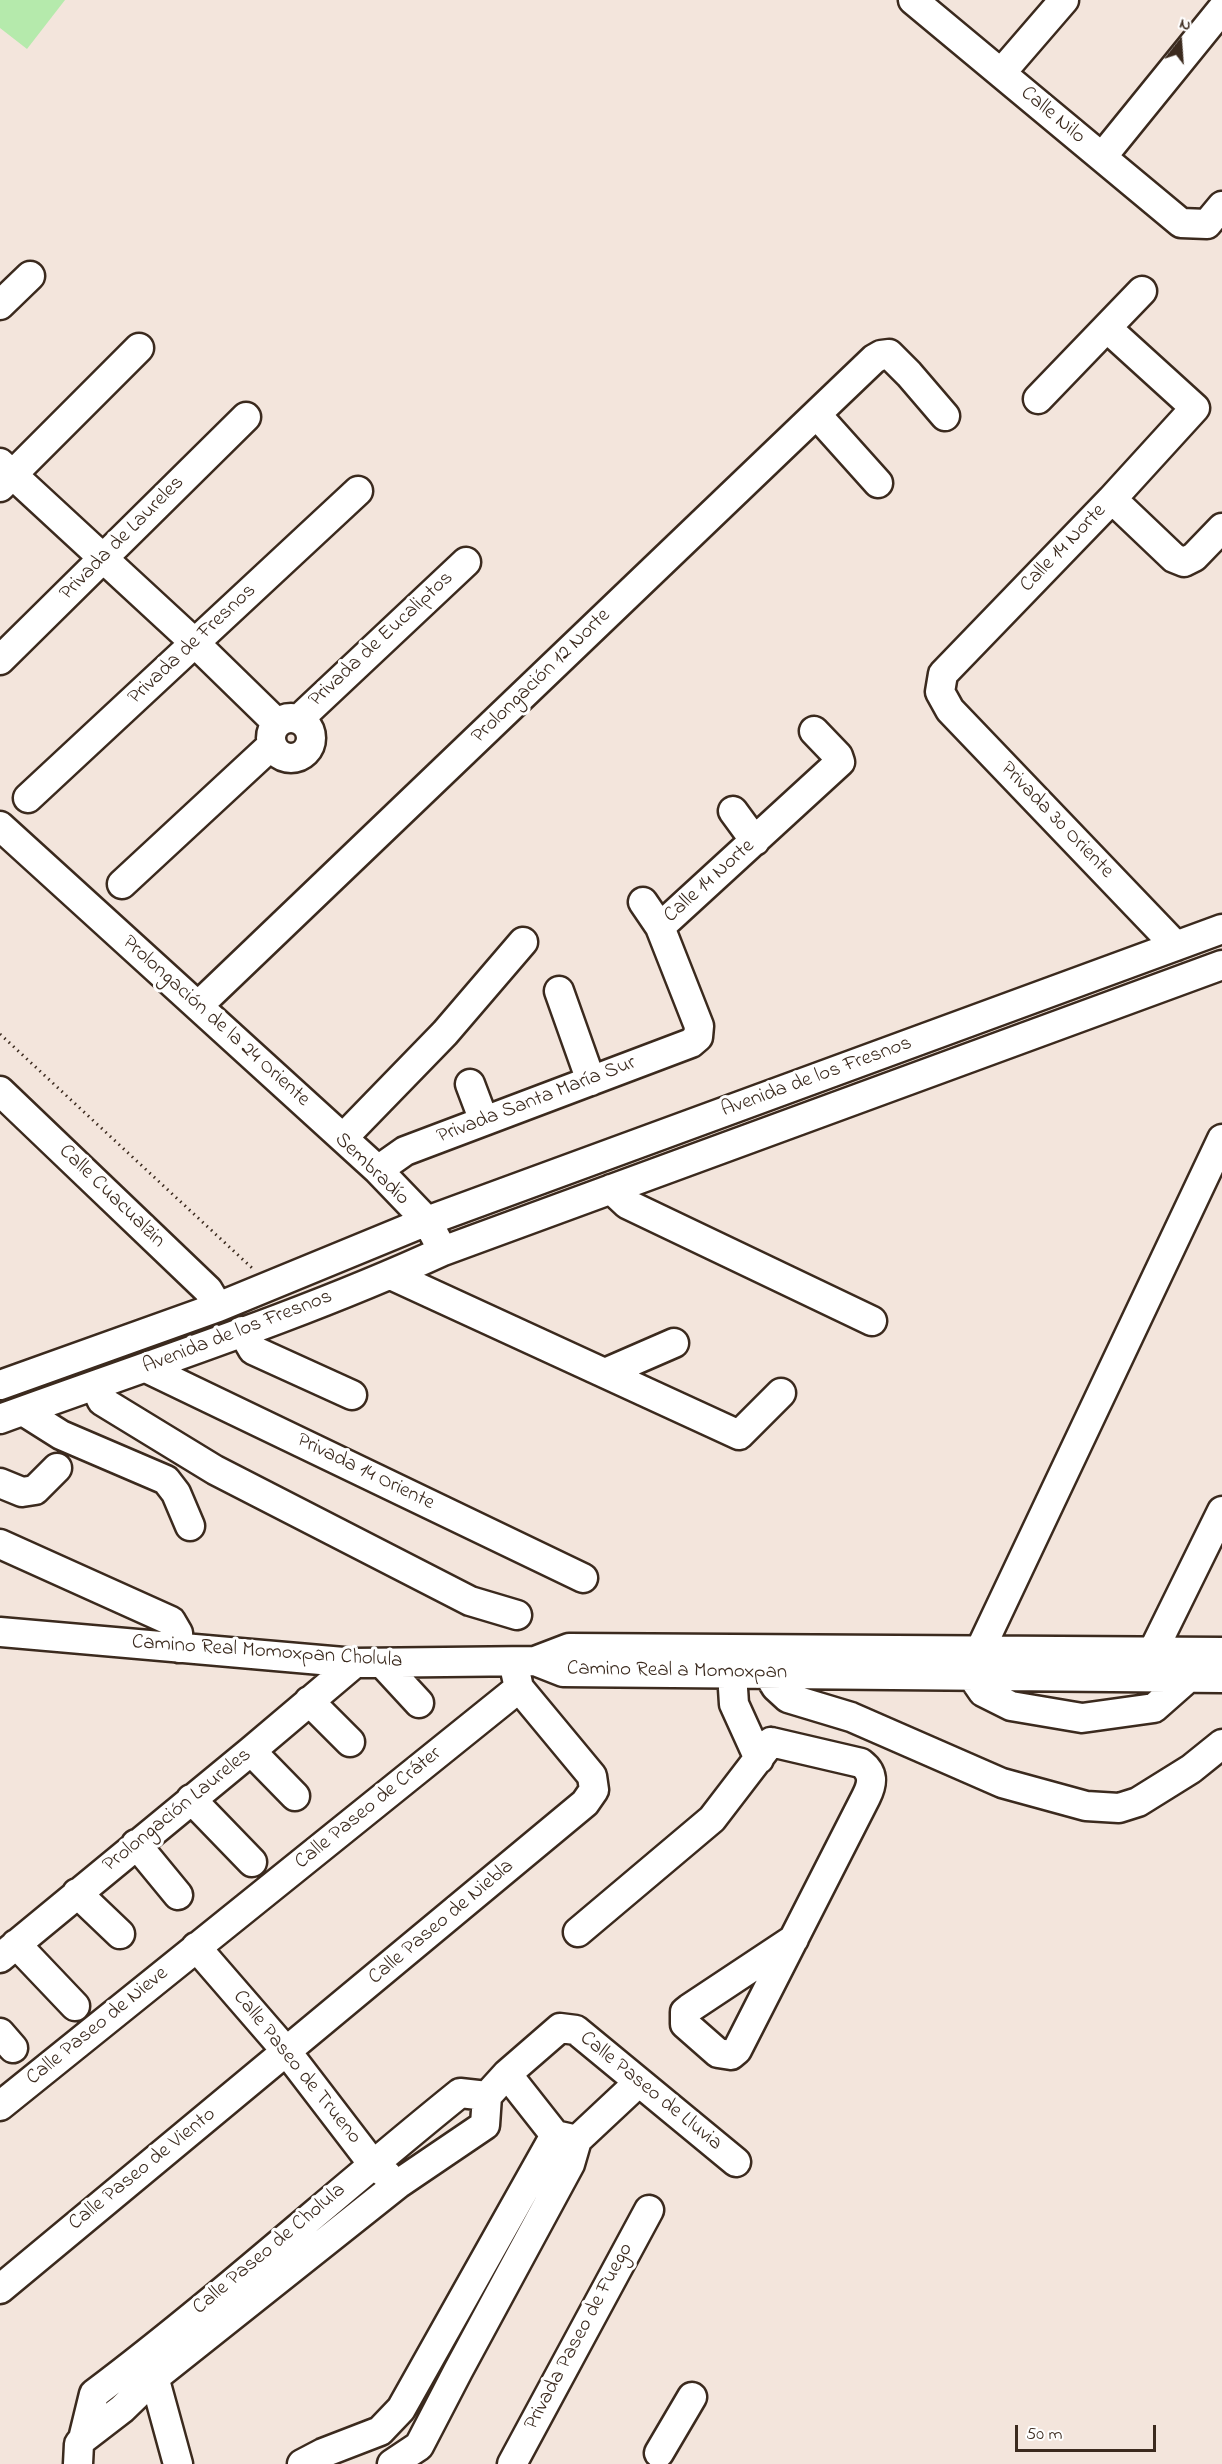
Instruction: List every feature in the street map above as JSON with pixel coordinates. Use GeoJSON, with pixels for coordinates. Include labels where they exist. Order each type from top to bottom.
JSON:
{"type":"FeatureCollection","features":[{"type":"Feature","properties":{"kind":"street","name":"Calle Nilo"},"geometry":{"type":"LineString","coordinates":[[913,0],[1181,224],[1207,224],[1222,206]]}},
{"type":"Feature","properties":{"kind":"street"},"geometry":{"type":"LineString","coordinates":[[1001,74],[1064,0]]}},
{"type":"Feature","properties":{"kind":"street"},"geometry":{"type":"LineString","coordinates":[[1102,157],[1222,9]]}},
{"type":"Feature","properties":{"kind":"street"},"geometry":{"type":"LineString","coordinates":[[0,306],[30,276]]}},
{"type":"Feature","properties":{"kind":"street"},"geometry":{"type":"LineString","coordinates":[[1038,399],[1142,291]]}},
{"type":"Feature","properties":{"kind":"street","name":"Calle 14 Norte"},"geometry":{"type":"LineString","coordinates":[[940,692],[944,674],[1112,499],[1195,408],[1107,328]]}},
{"type":"Feature","properties":{"kind":"street"},"geometry":{"type":"LineString","coordinates":[[140,348],[4,475],[105,558],[283,729]]}},
{"type":"Feature","properties":{"kind":"street","name":"Prolongación 12 Norte"},"geometry":{"type":"LineString","coordinates":[[198,1006],[874,359],[889,354],[945,416]]}},
{"type":"Feature","properties":{"kind":"street"},"geometry":{"type":"LineString","coordinates":[[817,415],[878,483]]}},
{"type":"Feature","properties":{"kind":"street","name":"Privada de Laureles"},"geometry":{"type":"LineString","coordinates":[[0,660],[246,417]]}},
{"type":"Feature","properties":{"kind":"street","name":"Privada de Fresnos"},"geometry":{"type":"LineString","coordinates":[[28,798],[358,492]]}},
{"type":"Feature","properties":{"kind":"street"},"geometry":{"type":"LineString","coordinates":[[1112,499],[1173,558],[1184,562],[1194,557],[1222,528]]}},
{"type":"Feature","properties":{"kind":"street","name":"Privada de Eucaliptos"},"geometry":{"type":"LineString","coordinates":[[122,884],[283,729],[466,562]]}},
{"type":"Feature","properties":{"kind":"street","name":"Privada 30 Oriente"},"geometry":{"type":"LineString","coordinates":[[940,692],[950,710],[1176,946]]}},
{"type":"Feature","properties":{"kind":"street","name":"Calle 14 Norte"},"geometry":{"type":"LineString","coordinates":[[660,927],[840,762],[838,756],[814,731]]}},
{"type":"Feature","properties":{"kind":"street"},"geometry":{"type":"LineString","coordinates":[[733,811],[755,842]]}},
{"type":"Feature","properties":{"kind":"street","name":"Prolongación de la 24 Oriente"},"geometry":{"type":"LineString","coordinates":[[0,826],[378,1170],[427,1221]]}},
{"type":"Feature","properties":{"kind":"street"},"geometry":{"type":"LineString","coordinates":[[643,902],[660,927]]}},
{"type":"Feature","properties":{"kind":"street","name":"Privada Santa María Sur"},"geometry":{"type":"LineString","coordinates":[[378,1170],[405,1151],[691,1043],[698,1037],[699,1026],[660,927]]}},
{"type":"Feature","properties":{"kind":"street","name":"Avenida de los Fresnos"},"geometry":{"type":"LineString","coordinates":[[0,1385],[218,1307],[427,1221],[1214,932]]}},
{"type":"Feature","properties":{"kind":"street"},"geometry":{"type":"LineString","coordinates":[[343,1138],[445,1033],[523,942]]}},
{"type":"Feature","properties":{"kind":"street","name":"Avenida de los Fresnos"},"geometry":{"type":"LineString","coordinates":[[12,1415],[146,1368],[391,1275],[443,1251],[1222,965]]}},
{"type":"Feature","properties":{"kind":"street"},"geometry":{"type":"LineString","coordinates":[[559,991],[591,1081]]}},
{"type":"Feature","properties":{"kind":"street"},"geometry":{"type":"LineString","coordinates":[[470,1084],[484,1121]]}},
{"type":"Feature","properties":{"kind":"street","name":"Calle Cuacualzin"},"geometry":{"type":"LineString","coordinates":[[0,1091],[208,1290],[218,1307]]}},
{"type":"Feature","properties":{"kind":"street"},"geometry":{"type":"LineString","coordinates":[[1188,1678],[1154,1708],[1082,1718],[1011,1706],[983,1692],[976,1663],[1222,1139]]}},
{"type":"Feature","properties":{"kind":"street"},"geometry":{"type":"LineString","coordinates":[[611,1190],[627,1204],[872,1321]]}},
{"type":"Feature","properties":{"kind":"street"},"geometry":{"type":"LineString","coordinates":[[427,1221],[443,1251]]}},
{"type":"Feature","properties":{"kind":"street"},"geometry":{"type":"LineString","coordinates":[[391,1275],[739,1435],[781,1393]]}},
{"type":"Feature","properties":{"kind":"street"},"geometry":{"type":"LineString","coordinates":[[242,1331],[253,1350],[352,1395]]}},
{"type":"Feature","properties":{"kind":"street"},"geometry":{"type":"LineString","coordinates":[[605,1373],[674,1343]]}},
{"type":"Feature","properties":{"kind":"street","name":"Privada 14 Oriente"},"geometry":{"type":"LineString","coordinates":[[146,1368],[584,1578]]}},
{"type":"Feature","properties":{"kind":"street"},"geometry":{"type":"LineString","coordinates":[[95,1386],[102,1401],[215,1470],[470,1601],[517,1615]]}},
{"type":"Feature","properties":{"kind":"street"},"geometry":{"type":"LineString","coordinates":[[12,1415],[166,1480],[176,1493],[190,1526]]}},
{"type":"Feature","properties":{"kind":"street"},"geometry":{"type":"LineString","coordinates":[[0,1483],[22,1492],[35,1490],[57,1468]]}},
{"type":"Feature","properties":{"kind":"street"},"geometry":{"type":"LineString","coordinates":[[1153,1652],[1222,1511]]}},
{"type":"Feature","properties":{"kind":"street"},"geometry":{"type":"LineString","coordinates":[[0,1544],[171,1621],[177,1633],[179,1648]]}},
{"type":"Feature","properties":{"kind":"street","name":"Camino Real Momoxpan Cholula"},"geometry":{"type":"LineString","coordinates":[[7,1640],[179,1648],[369,1663],[523,1670]]}},
{"type":"Feature","properties":{"kind":"street","name":"Camino Real a Momoxpan"},"geometry":{"type":"LineString","coordinates":[[523,1670],[569,1648],[976,1663],[1188,1678],[1222,1678]]}},
{"type":"Feature","properties":{"kind":"street","name":"Camino Real a Momoxpan"},"geometry":{"type":"LineString","coordinates":[[523,1670],[750,1674],[1153,1652],[1222,1652]]}},
{"type":"Feature","properties":{"kind":"street"},"geometry":{"type":"LineString","coordinates":[[369,1663],[419,1703]]}},
{"type":"Feature","properties":{"kind":"street","name":"Prolongación Laureles"},"geometry":{"type":"LineString","coordinates":[[8,1951],[309,1701],[369,1663]]}},
{"type":"Feature","properties":{"kind":"street","name":"Calle Paseo de Niebla"},"geometry":{"type":"LineString","coordinates":[[287,2052],[585,1803],[594,1790],[592,1776],[523,1670]]}},
{"type":"Feature","properties":{"kind":"street","name":"Calle Paseo de Cráter"},"geometry":{"type":"LineString","coordinates":[[196,1947],[523,1670]]}},
{"type":"Feature","properties":{"kind":"street"},"geometry":{"type":"LineString","coordinates":[[750,1674],[776,1687],[788,1698],[851,1717],[1002,1783],[1086,1806],[1119,1808],[1138,1802],[1191,1769],[1222,1744]]}},
{"type":"Feature","properties":{"kind":"street"},"geometry":{"type":"LineString","coordinates":[[750,1674],[765,1750]]}},
{"type":"Feature","properties":{"kind":"street"},"geometry":{"type":"LineString","coordinates":[[309,1701],[350,1742]]}},
{"type":"Feature","properties":{"kind":"street"},"geometry":{"type":"LineString","coordinates":[[578,1932],[712,1819],[765,1750]]}},
{"type":"Feature","properties":{"kind":"street"},"geometry":{"type":"LineString","coordinates":[[765,1750],[861,1764],[869,1770],[872,1778],[866,1797],[794,1939]]}},
{"type":"Feature","properties":{"kind":"street"},"geometry":{"type":"LineString","coordinates":[[251,1751],[296,1796]]}},
{"type":"Feature","properties":{"kind":"street"},"geometry":{"type":"LineString","coordinates":[[191,1799],[252,1862]]}},
{"type":"Feature","properties":{"kind":"street"},"geometry":{"type":"LineString","coordinates":[[136,1844],[178,1895]]}},
{"type":"Feature","properties":{"kind":"street"},"geometry":{"type":"LineString","coordinates":[[77,1893],[120,1934]]}},
{"type":"Feature","properties":{"kind":"street","name":"Calle Paseo de Trueno"},"geometry":{"type":"LineString","coordinates":[[196,1947],[287,2052],[372,2163],[398,2184]]}},
{"type":"Feature","properties":{"kind":"street","name":"Calle Paseo de Nieve"},"geometry":{"type":"LineString","coordinates":[[0,2106],[196,1947]]}},
{"type":"Feature","properties":{"kind":"street"},"geometry":{"type":"LineString","coordinates":[[8,1951],[75,2006]]}},
{"type":"Feature","properties":{"kind":"street","name":"Calle Paseo de Lluvia"},"geometry":{"type":"LineString","coordinates":[[507,2074],[560,2028],[576,2030],[736,2162]]}},
{"type":"Feature","properties":{"kind":"street","name":"Calle Paseo de Viento"},"geometry":{"type":"LineString","coordinates":[[0,2289],[287,2052]]}},
{"type":"Feature","properties":{"kind":"street"},"geometry":{"type":"LineString","coordinates":[[487,2096],[507,2074],[567,2146]]}},
{"type":"Feature","properties":{"kind":"street"},"geometry":{"type":"LineString","coordinates":[[302,2464],[386,2426],[402,2409],[567,2146],[639,2082]]}},
{"type":"Feature","properties":{"kind":"street","name":"Calle Paseo de Cholula"},"geometry":{"type":"LineString","coordinates":[[81,2452],[94,2394],[151,2366],[398,2184],[485,2125],[487,2096],[460,2093],[372,2163],[151,2366]]}},
{"type":"Feature","properties":{"kind":"street"},"geometry":{"type":"LineString","coordinates":[[386,2426],[407,2460],[419,2446],[458,2371],[567,2146]]}},
{"type":"Feature","properties":{"kind":"street","name":"Privada Paseo de Fuego"},"geometry":{"type":"LineString","coordinates":[[512,2464],[649,2210]]}},
{"type":"Feature","properties":{"kind":"street"},"geometry":{"type":"LineString","coordinates":[[151,2366],[178,2464]]}},
{"type":"Feature","properties":{"kind":"street"},"geometry":{"type":"LineString","coordinates":[[660,2460],[692,2397]]}},
{"type":"Feature","properties":{"kind":"path"},"geometry":{"type":"LineString","coordinates":[[0,1034],[252,1268]]}},
{"type":"Feature","properties":{"kind":"green space"},"geometry":{"type":"Polygon","coordinates":[[[0,0],[65,0],[27,49],[0,28],[0,0]]]}}]}
